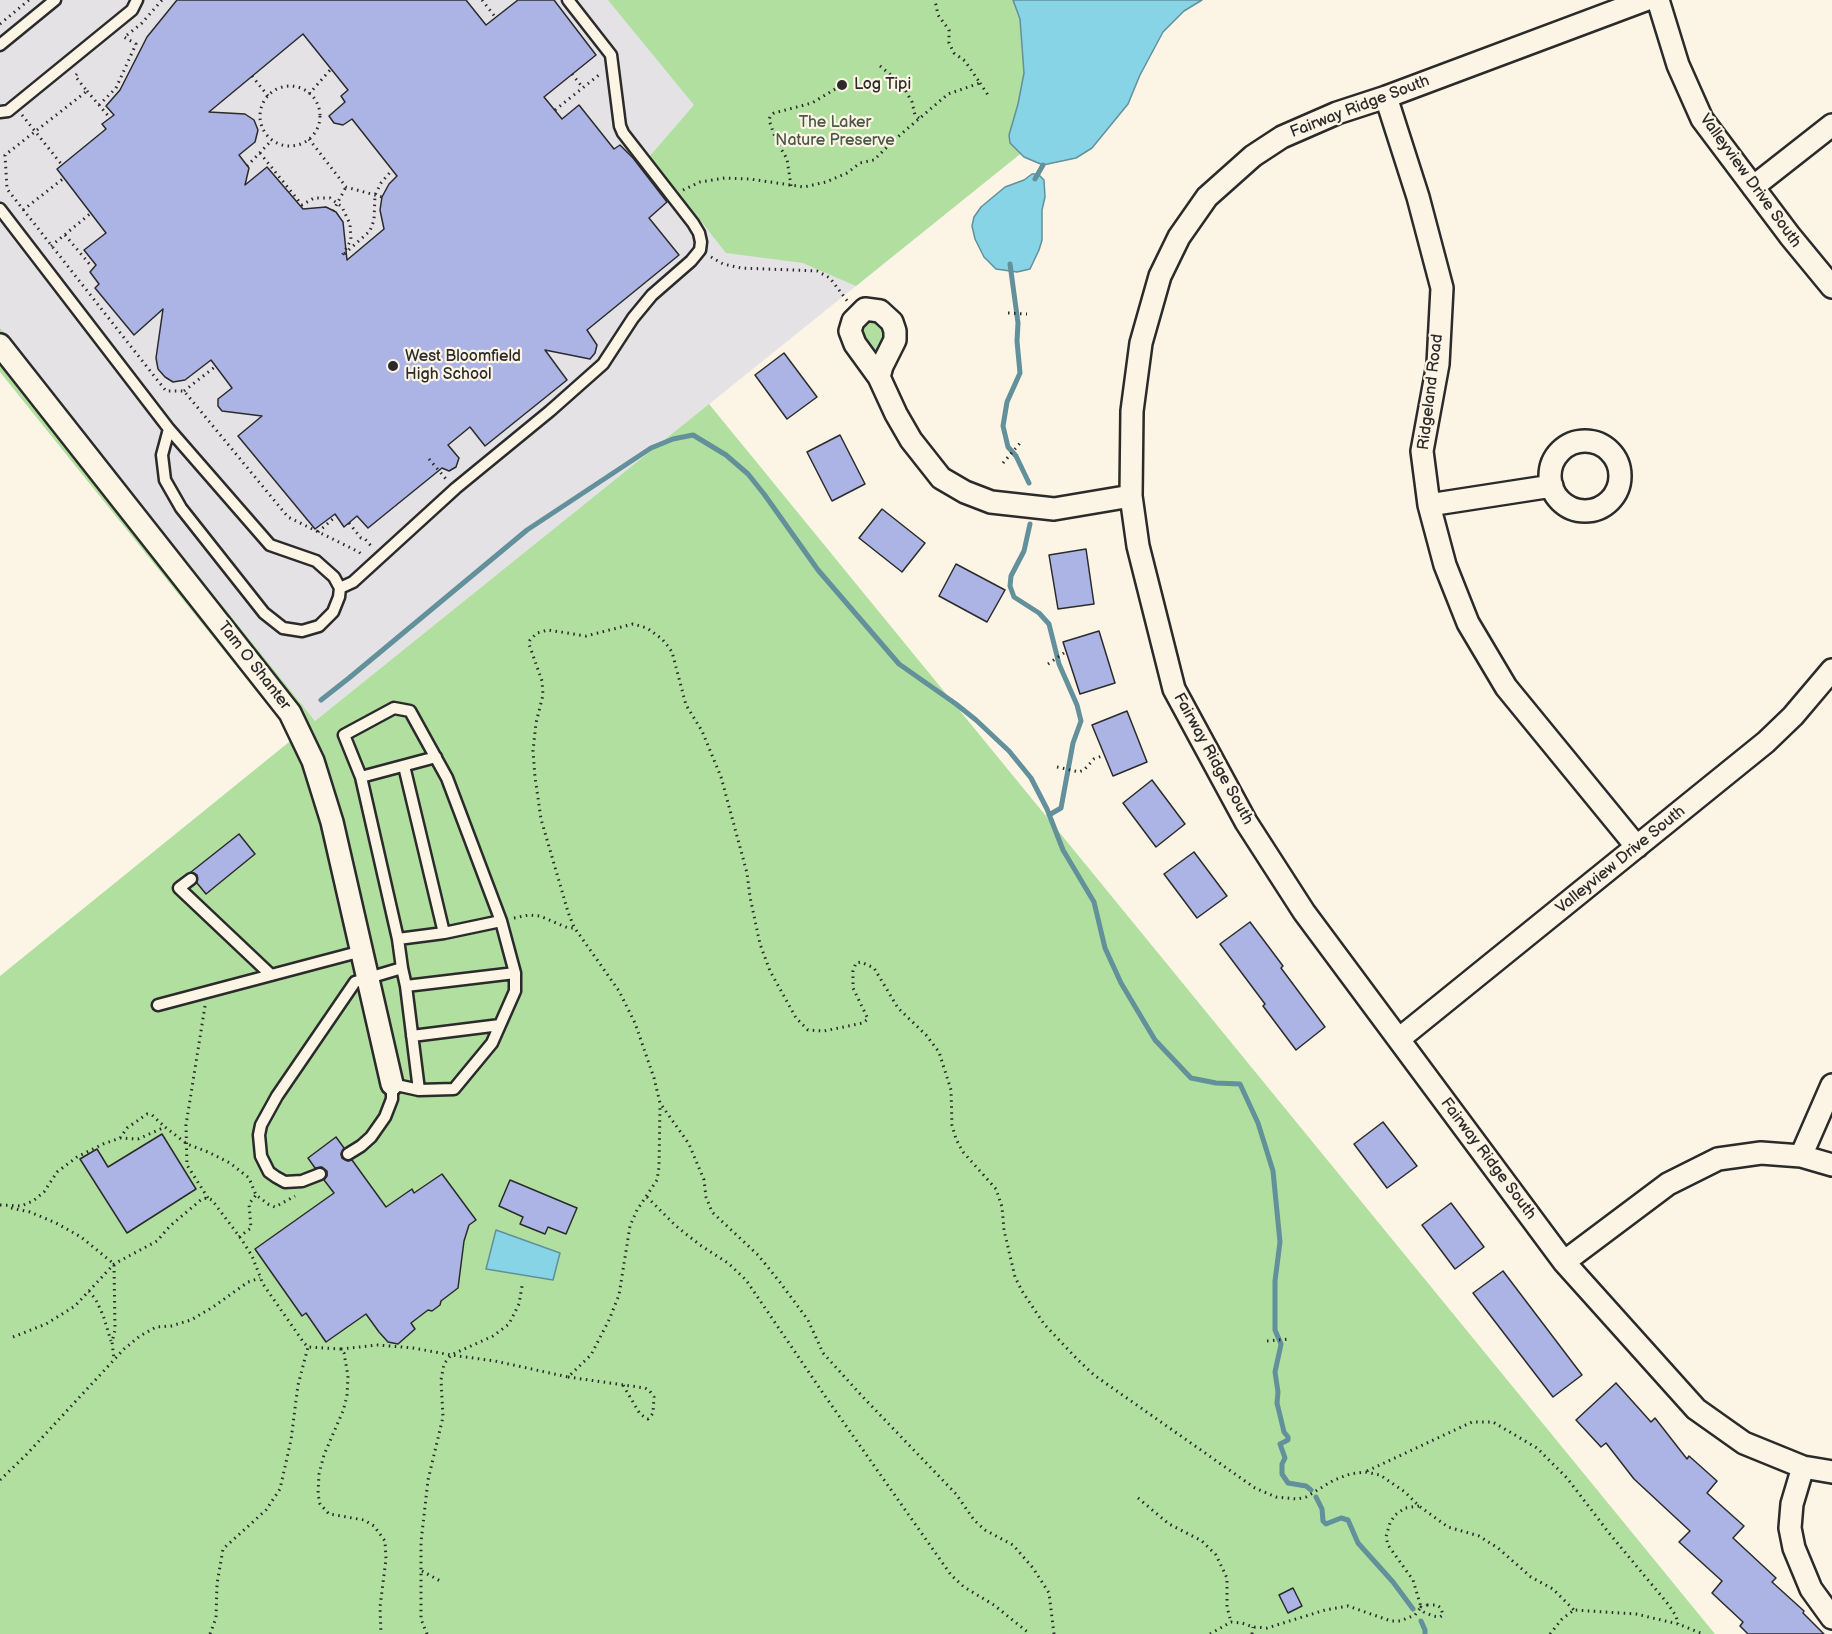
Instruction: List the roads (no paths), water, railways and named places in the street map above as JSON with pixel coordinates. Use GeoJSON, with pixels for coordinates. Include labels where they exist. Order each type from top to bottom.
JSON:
{"type":"FeatureCollection","features":[{"type":"Feature","properties":{"kind":"street","name":"Fairway Ridge South"},"geometry":{"type":"LineString","coordinates":[[1645,0],[1386,97],[1337,113],[1282,137],[1253,156],[1207,197],[1179,237],[1160,276],[1141,344],[1132,411],[1131,496],[1138,546],[1173,689],[1246,822],[1304,912],[1564,1262],[1696,1409],[1744,1443],[1803,1467],[1832,1472]]}},
{"type":"Feature","properties":{"kind":"street","name":"Valleyview Drive South"},"geometry":{"type":"LineString","coordinates":[[1658,0],[1678,65],[1702,119],[1790,236],[1832,287]]}},
{"type":"Feature","properties":{"kind":"street","name":"Ridgeland Road"},"geometry":{"type":"LineString","coordinates":[[1386,97],[1418,197],[1442,288],[1438,364],[1422,451],[1429,505],[1444,565],[1468,624],[1506,687],[1636,847]]}},
{"type":"Feature","properties":{"kind":"street"},"geometry":{"type":"LineString","coordinates":[[1753,187],[1832,125]]}},
{"type":"Feature","properties":{"kind":"street"},"geometry":{"type":"LineString","coordinates":[[879,377],[895,340],[892,322],[880,310],[865,309],[853,321],[850,331],[855,344],[879,377],[896,414],[912,440],[941,478],[965,492],[991,502],[1053,509],[1131,496]]}},
{"type":"Feature","properties":{"kind":"street","name":"Tam O Shanter"},"geometry":{"type":"LineString","coordinates":[[0,345],[290,713],[313,761],[332,822],[392,1084]]}},
{"type":"Feature","properties":{"kind":"street"},"geometry":{"type":"LineString","coordinates":[[1429,505],[1552,486]]}},
{"type":"Feature","properties":{"kind":"street","name":"Valleyview Drive South"},"geometry":{"type":"LineString","coordinates":[[1399,1039],[1766,742],[1793,716],[1832,670]]}},
{"type":"Feature","properties":{"kind":"street"},"geometry":{"type":"LineString","coordinates":[[1802,1156],[1832,1084]]}},
{"type":"Feature","properties":{"kind":"street"},"geometry":{"type":"LineString","coordinates":[[1564,1262],[1668,1184],[1718,1159],[1761,1153],[1802,1156],[1832,1165]]}},
{"type":"Feature","properties":{"kind":"street"},"geometry":{"type":"LineString","coordinates":[[1803,1467],[1792,1504],[1790,1528],[1794,1548],[1811,1589],[1832,1618]]}},
{"type":"Feature","properties":{"kind":"lane"},"geometry":{"type":"LineString","coordinates":[[0,45],[55,0]]}},
{"type":"Feature","properties":{"kind":"lane"},"geometry":{"type":"LineString","coordinates":[[0,112],[8,111],[132,10],[137,0]]}},
{"type":"Feature","properties":{"kind":"lane"},"geometry":{"type":"LineString","coordinates":[[340,588],[353,582],[454,490],[603,364],[633,318],[652,295],[691,261],[699,250],[701,242],[699,233],[674,196],[623,133],[620,126],[611,55],[568,0]]}},
{"type":"Feature","properties":{"kind":"lane"},"geometry":{"type":"LineString","coordinates":[[0,210],[170,429],[270,545],[316,561],[334,577],[340,588],[339,597],[333,612],[319,626],[302,631],[283,628],[264,613],[181,508],[165,480],[162,455],[170,429]]}},
{"type":"Feature","properties":{"kind":"lane"},"geometry":{"type":"LineString","coordinates":[[348,1154],[371,1137],[385,1117],[392,1099],[392,1084],[419,1090],[454,1089],[492,1043],[515,991],[515,973],[501,921],[447,778],[410,711],[394,708],[344,735],[361,777],[398,939],[419,1090]]}},
{"type":"Feature","properties":{"kind":"lane"},"geometry":{"type":"LineString","coordinates":[[361,777],[436,757]]}},
{"type":"Feature","properties":{"kind":"lane"},"geometry":{"type":"LineString","coordinates":[[404,766],[444,933]]}},
{"type":"Feature","properties":{"kind":"lane"},"geometry":{"type":"LineString","coordinates":[[191,879],[179,888],[271,975]]}},
{"type":"Feature","properties":{"kind":"lane"},"geometry":{"type":"LineString","coordinates":[[398,939],[444,933],[501,921]]}},
{"type":"Feature","properties":{"kind":"lane"},"geometry":{"type":"LineString","coordinates":[[158,1005],[362,951]]}},
{"type":"Feature","properties":{"kind":"lane"},"geometry":{"type":"LineString","coordinates":[[320,1174],[302,1181],[285,1182],[269,1172],[261,1156],[259,1136],[261,1125],[277,1096],[355,982],[402,968]]}},
{"type":"Feature","properties":{"kind":"lane"},"geometry":{"type":"LineString","coordinates":[[406,986],[515,973]]}},
{"type":"Feature","properties":{"kind":"lane"},"geometry":{"type":"LineString","coordinates":[[412,1036],[500,1025]]}},
{"type":"Feature","properties":{"kind":"water"},"geometry":{"type":"Polygon","coordinates":[[[1013,0],[1202,0],[1184,11],[1163,32],[1140,75],[1128,104],[1092,148],[1076,158],[1043,165],[1024,157],[1010,143],[1009,135],[1024,73],[1020,19],[1013,0]]]}},
{"type":"Feature","properties":{"kind":"water"},"geometry":{"type":"Polygon","coordinates":[[[1032,174],[1038,174],[1044,180],[1042,240],[1039,250],[1030,269],[1017,272],[996,269],[984,257],[975,239],[972,226],[974,217],[981,207],[1005,187],[1024,180],[1032,174]]]}},
{"type":"Feature","properties":{"kind":"water"},"geometry":{"type":"Polygon","coordinates":[[[496,1230],[560,1253],[553,1280],[486,1269],[496,1230]]]}},
{"type":"Feature","properties":{"kind":"waterway"},"geometry":{"type":"LineString","coordinates":[[1035,179],[1043,165]]}},
{"type":"Feature","properties":{"kind":"waterway"},"geometry":{"type":"LineString","coordinates":[[1010,264],[1018,323],[1020,373],[1007,402],[1003,426],[1008,447],[1016,456],[1029,483]]}},
{"type":"Feature","properties":{"kind":"waterway"},"geometry":{"type":"LineString","coordinates":[[321,700],[527,530],[651,448],[673,439],[693,435],[726,455],[748,474],[818,570],[899,664],[976,720],[1009,751],[1031,778],[1047,809],[1063,850],[1094,902],[1105,948],[1121,983],[1155,1040],[1191,1078],[1216,1083],[1240,1084],[1258,1123],[1273,1171],[1280,1242],[1275,1281],[1275,1330],[1281,1344],[1275,1372],[1277,1403],[1284,1432],[1288,1437],[1288,1440],[1280,1444],[1285,1458],[1282,1464],[1282,1474],[1288,1483],[1306,1486],[1311,1490]]}},
{"type":"Feature","properties":{"kind":"waterway"},"geometry":{"type":"LineString","coordinates":[[1030,524],[1024,551],[1011,576],[1010,586],[1014,597],[1039,613],[1049,624],[1059,664],[1077,705],[1081,721],[1073,743],[1061,808],[1049,815]]}},
{"type":"Feature","properties":{"kind":"waterway"},"geometry":{"type":"LineString","coordinates":[[1316,1497],[1322,1509],[1323,1521],[1326,1524],[1341,1518],[1348,1520],[1358,1543],[1393,1582],[1413,1609]]}},
{"type":"Feature","properties":{"kind":"waterway"},"geometry":{"type":"LineString","coordinates":[[1421,1621],[1425,1634]]}},
{"type":"Feature","properties":{"kind":"place","name":"Log Tipi"},"geometry":{"type":"Point","coordinates":[842,85]}},
{"type":"Feature","properties":{"kind":"place","name":"West Bloomfield High School"},"geometry":{"type":"Point","coordinates":[393,366]}},
{"type":"Feature","properties":{"kind":"park label","name":"The Laker Nature Preserve"},"geometry":{"type":"Point","coordinates":[835,132]}}]}
